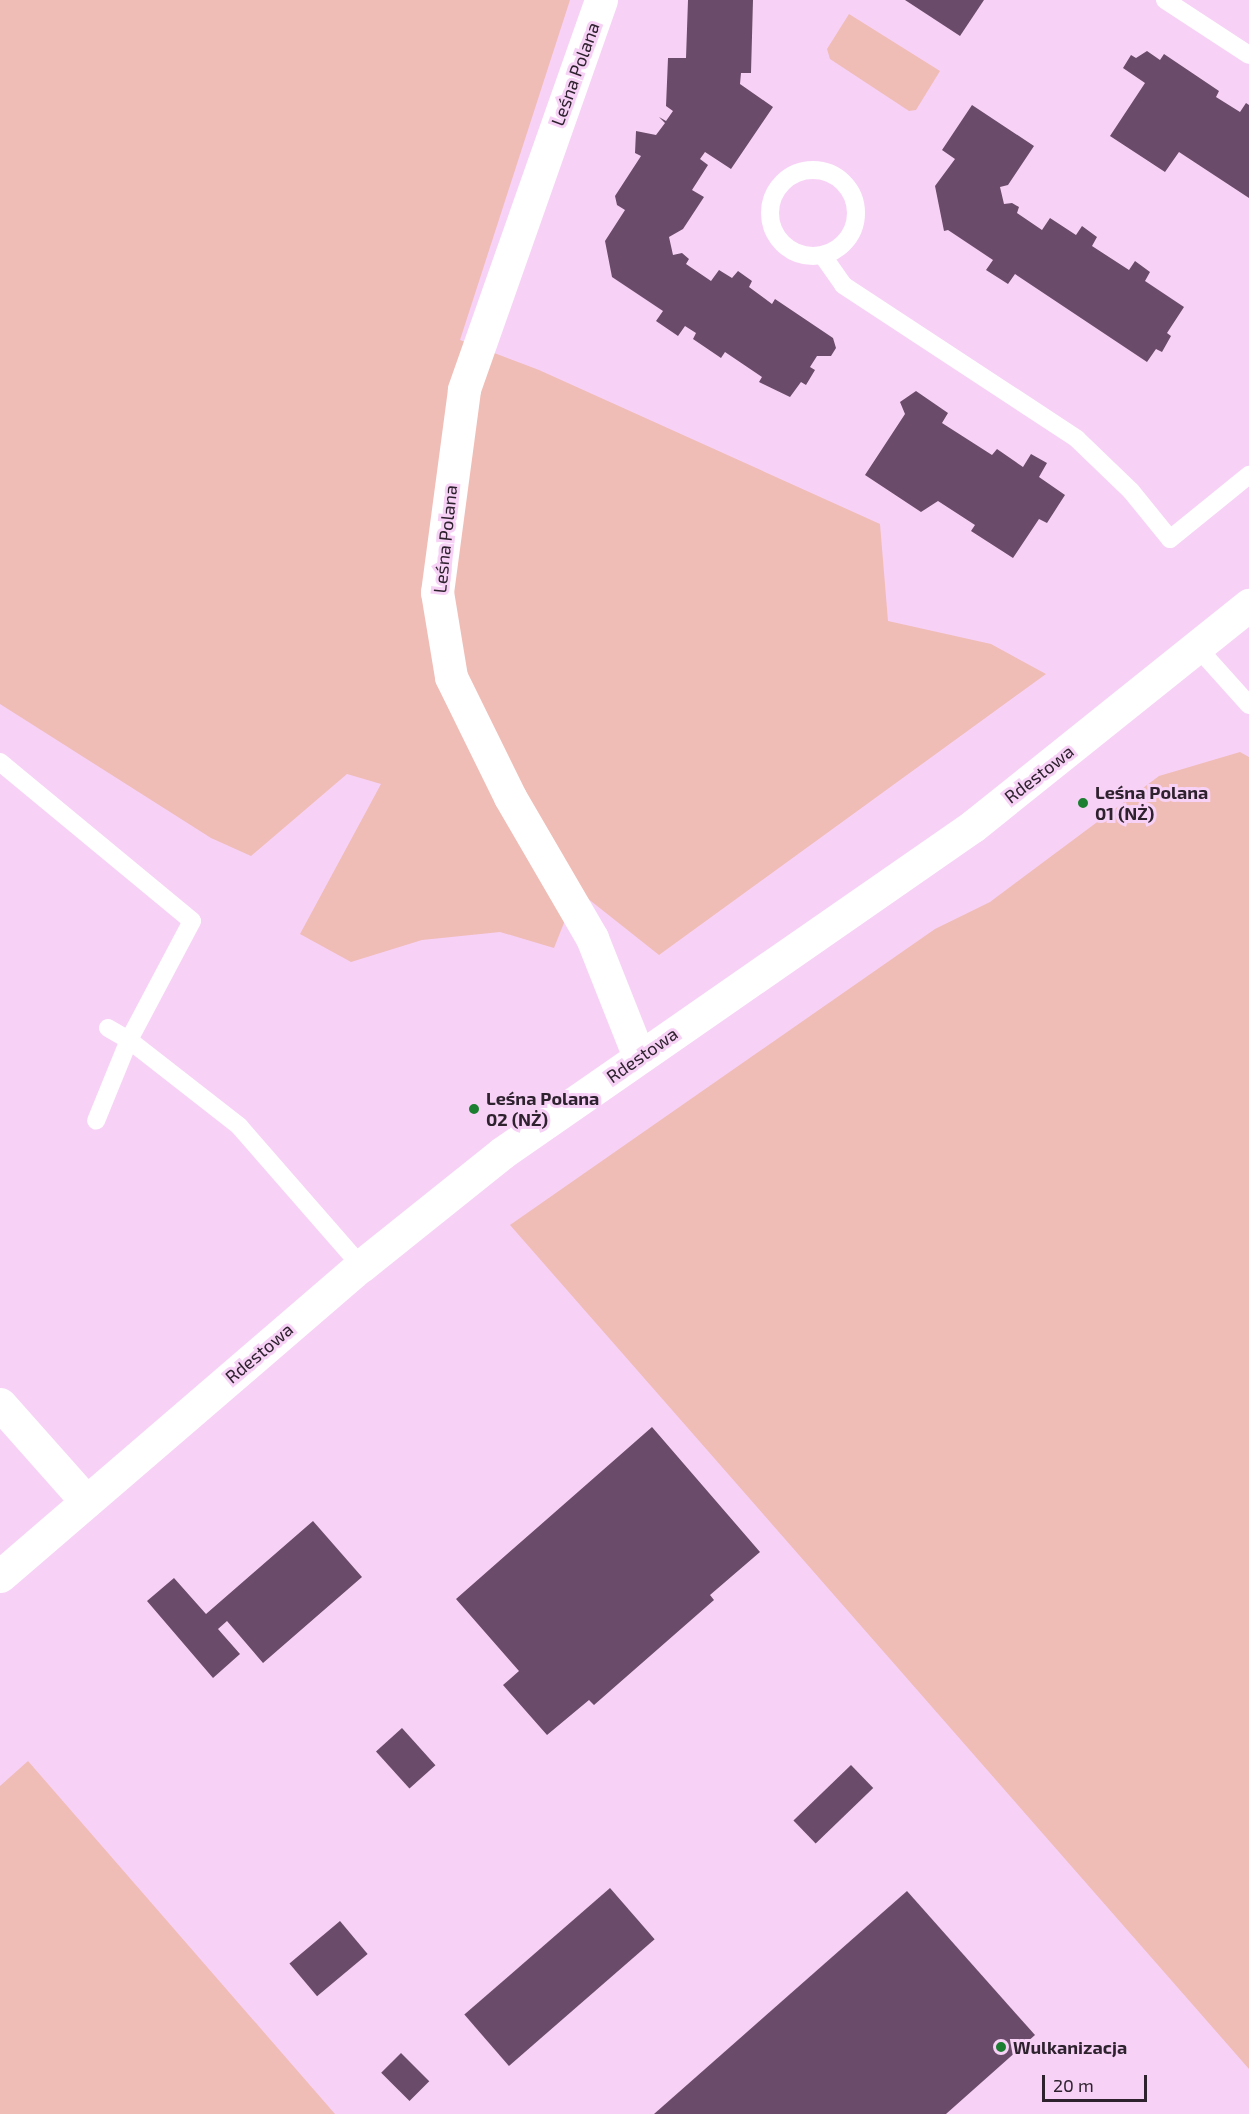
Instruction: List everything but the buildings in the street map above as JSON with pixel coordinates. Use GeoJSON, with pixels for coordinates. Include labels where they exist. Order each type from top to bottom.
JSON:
{"type":"FeatureCollection","features":[{"type":"Feature","properties":{"kind":"street","name":"Leśna Polana"},"geometry":{"type":"LineString","coordinates":[[601,0],[464,390],[437,592],[451,677],[510,797],[592,938],[639,1057]]}},
{"type":"Feature","properties":{"kind":"street","name":"Rdestowa"},"geometry":{"type":"LineString","coordinates":[[0,1576],[361,1266],[502,1153],[973,826],[1249,605]]}},
{"type":"Feature","properties":{"kind":"street"},"geometry":{"type":"LineString","coordinates":[[5,1418],[86,1501]]}},
{"type":"Feature","properties":{"kind":"lane"},"geometry":{"type":"LineString","coordinates":[[1165,0],[1249,55]]}},
{"type":"Feature","properties":{"kind":"lane"},"geometry":{"type":"LineString","coordinates":[[803,171],[827,172],[838,177],[848,186],[857,208],[857,221],[845,244],[824,256],[796,254],[780,241],[771,222],[774,195],[782,183],[803,171]]}},
{"type":"Feature","properties":{"kind":"lane"},"geometry":{"type":"LineString","coordinates":[[824,256],[843,285],[1077,439],[1131,491],[1170,539],[1249,475]]}},
{"type":"Feature","properties":{"kind":"lane"},"geometry":{"type":"LineString","coordinates":[[1197,647],[1249,705]]}},
{"type":"Feature","properties":{"kind":"lane"},"geometry":{"type":"LineString","coordinates":[[0,762],[192,921],[129,1040],[96,1121]]}},
{"type":"Feature","properties":{"kind":"lane"},"geometry":{"type":"LineString","coordinates":[[108,1028],[129,1040],[239,1126],[361,1266]]}},
{"type":"Feature","properties":{"kind":"shaded area"},"geometry":{"type":"Polygon","coordinates":[[[0,0],[570,0],[460,340],[539,370],[880,524],[888,621],[991,644],[1046,674],[659,955],[577,890],[554,948],[500,932],[422,940],[351,962],[300,934],[381,784],[347,774],[251,856],[211,838],[0,704],[0,0]]]}},
{"type":"Feature","properties":{"kind":"shaded area"},"geometry":{"type":"Polygon","coordinates":[[[849,14],[940,71],[916,110],[909,111],[830,59],[827,49],[849,14]]]}},
{"type":"Feature","properties":{"kind":"shaded area"},"geometry":{"type":"Polygon","coordinates":[[[1240,752],[1249,757],[1249,2069],[510,1225],[935,929],[990,902],[1159,776],[1240,752]]]}},
{"type":"Feature","properties":{"kind":"shaded area"},"geometry":{"type":"Polygon","coordinates":[[[28,1761],[335,2114],[0,2114],[0,1786],[28,1761]]]}},
{"type":"Feature","properties":{"kind":"place","name":"Leśna Polana 01 (NŻ)"},"geometry":{"type":"Point","coordinates":[1083,803]}},
{"type":"Feature","properties":{"kind":"place","name":"Leśna Polana 02 (NŻ)"},"geometry":{"type":"Point","coordinates":[474,1109]}},
{"type":"Feature","properties":{"kind":"place","name":"Wulkanizacja"},"geometry":{"type":"Point","coordinates":[1001,2047]}}]}
